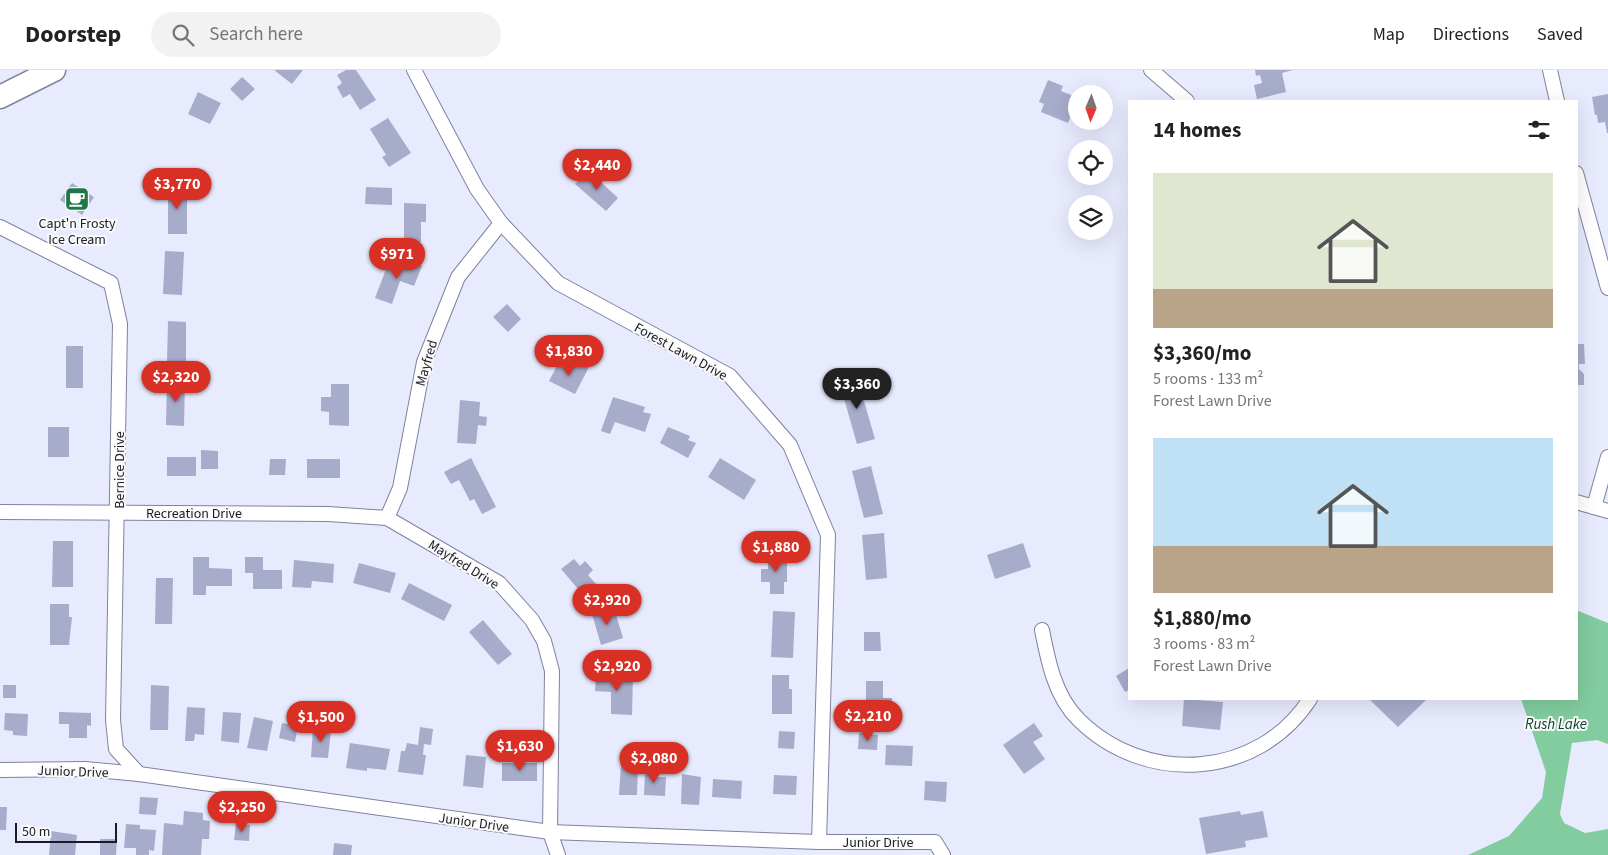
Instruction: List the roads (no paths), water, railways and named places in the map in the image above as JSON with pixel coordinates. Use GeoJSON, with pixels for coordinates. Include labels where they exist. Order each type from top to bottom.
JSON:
{"type":"FeatureCollection","features":[{"type":"Feature","properties":{"kind":"main road"},"geometry":{"type":"LineString","coordinates":[[0,97],[54,70]]}},
{"type":"Feature","properties":{"kind":"street","name":"Forest Lawn Drive"},"geometry":{"type":"LineString","coordinates":[[414,70],[476,189],[501,224],[558,283],[730,376],[790,445],[828,535],[819,842]]}},
{"type":"Feature","properties":{"kind":"street"},"geometry":{"type":"LineString","coordinates":[[1152,70],[1186,100]]}},
{"type":"Feature","properties":{"kind":"street"},"geometry":{"type":"LineString","coordinates":[[1550,70],[1557,100]]}},
{"type":"Feature","properties":{"kind":"street"},"geometry":{"type":"LineString","coordinates":[[1578,180],[1608,288]]}},
{"type":"Feature","properties":{"kind":"street","name":"Mayfred"},"geometry":{"type":"LineString","coordinates":[[387,518],[400,488],[424,362],[458,277],[501,224]]}},
{"type":"Feature","properties":{"kind":"street","name":"Bernice Drive"},"geometry":{"type":"LineString","coordinates":[[0,227],[111,283],[120,324],[113,720],[116,749],[139,774]]}},
{"type":"Feature","properties":{"kind":"street"},"geometry":{"type":"LineString","coordinates":[[1594,507],[1608,457]]}},
{"type":"Feature","properties":{"kind":"street"},"geometry":{"type":"LineString","coordinates":[[1578,503],[1608,511]]}},
{"type":"Feature","properties":{"kind":"street","name":"Recreation Drive"},"geometry":{"type":"LineString","coordinates":[[0,512],[328,514],[387,518]]}},
{"type":"Feature","properties":{"kind":"street","name":"Mayfred Drive"},"geometry":{"type":"LineString","coordinates":[[387,518],[499,583],[532,620],[544,641],[552,671],[550,832],[558,855]]}},
{"type":"Feature","properties":{"kind":"street"},"geometry":{"type":"LineString","coordinates":[[1042,630],[1054,678],[1078,720],[1109,743],[1129,754],[1159,763],[1195,766],[1241,757],[1284,731],[1309,700]]}},
{"type":"Feature","properties":{"kind":"street","name":"Junior Drive"},"geometry":{"type":"LineString","coordinates":[[0,770],[86,769],[139,774],[550,832],[819,842],[935,842],[943,855]]}},
{"type":"Feature","properties":{"kind":"water","name":"Rush Lake"},"geometry":{"type":"Polygon","coordinates":[[[1578,611],[1608,623],[1608,744],[1597,740],[1572,743],[1560,814],[1564,823],[1585,833],[1608,829],[1608,855],[1468,855],[1509,836],[1542,798],[1546,772],[1521,700],[1578,700],[1578,611]]]}},
{"type":"Feature","properties":{"kind":"place","name":"Capt'n Frosty Ice Cream"},"geometry":{"type":"Point","coordinates":[77,199]}}]}
